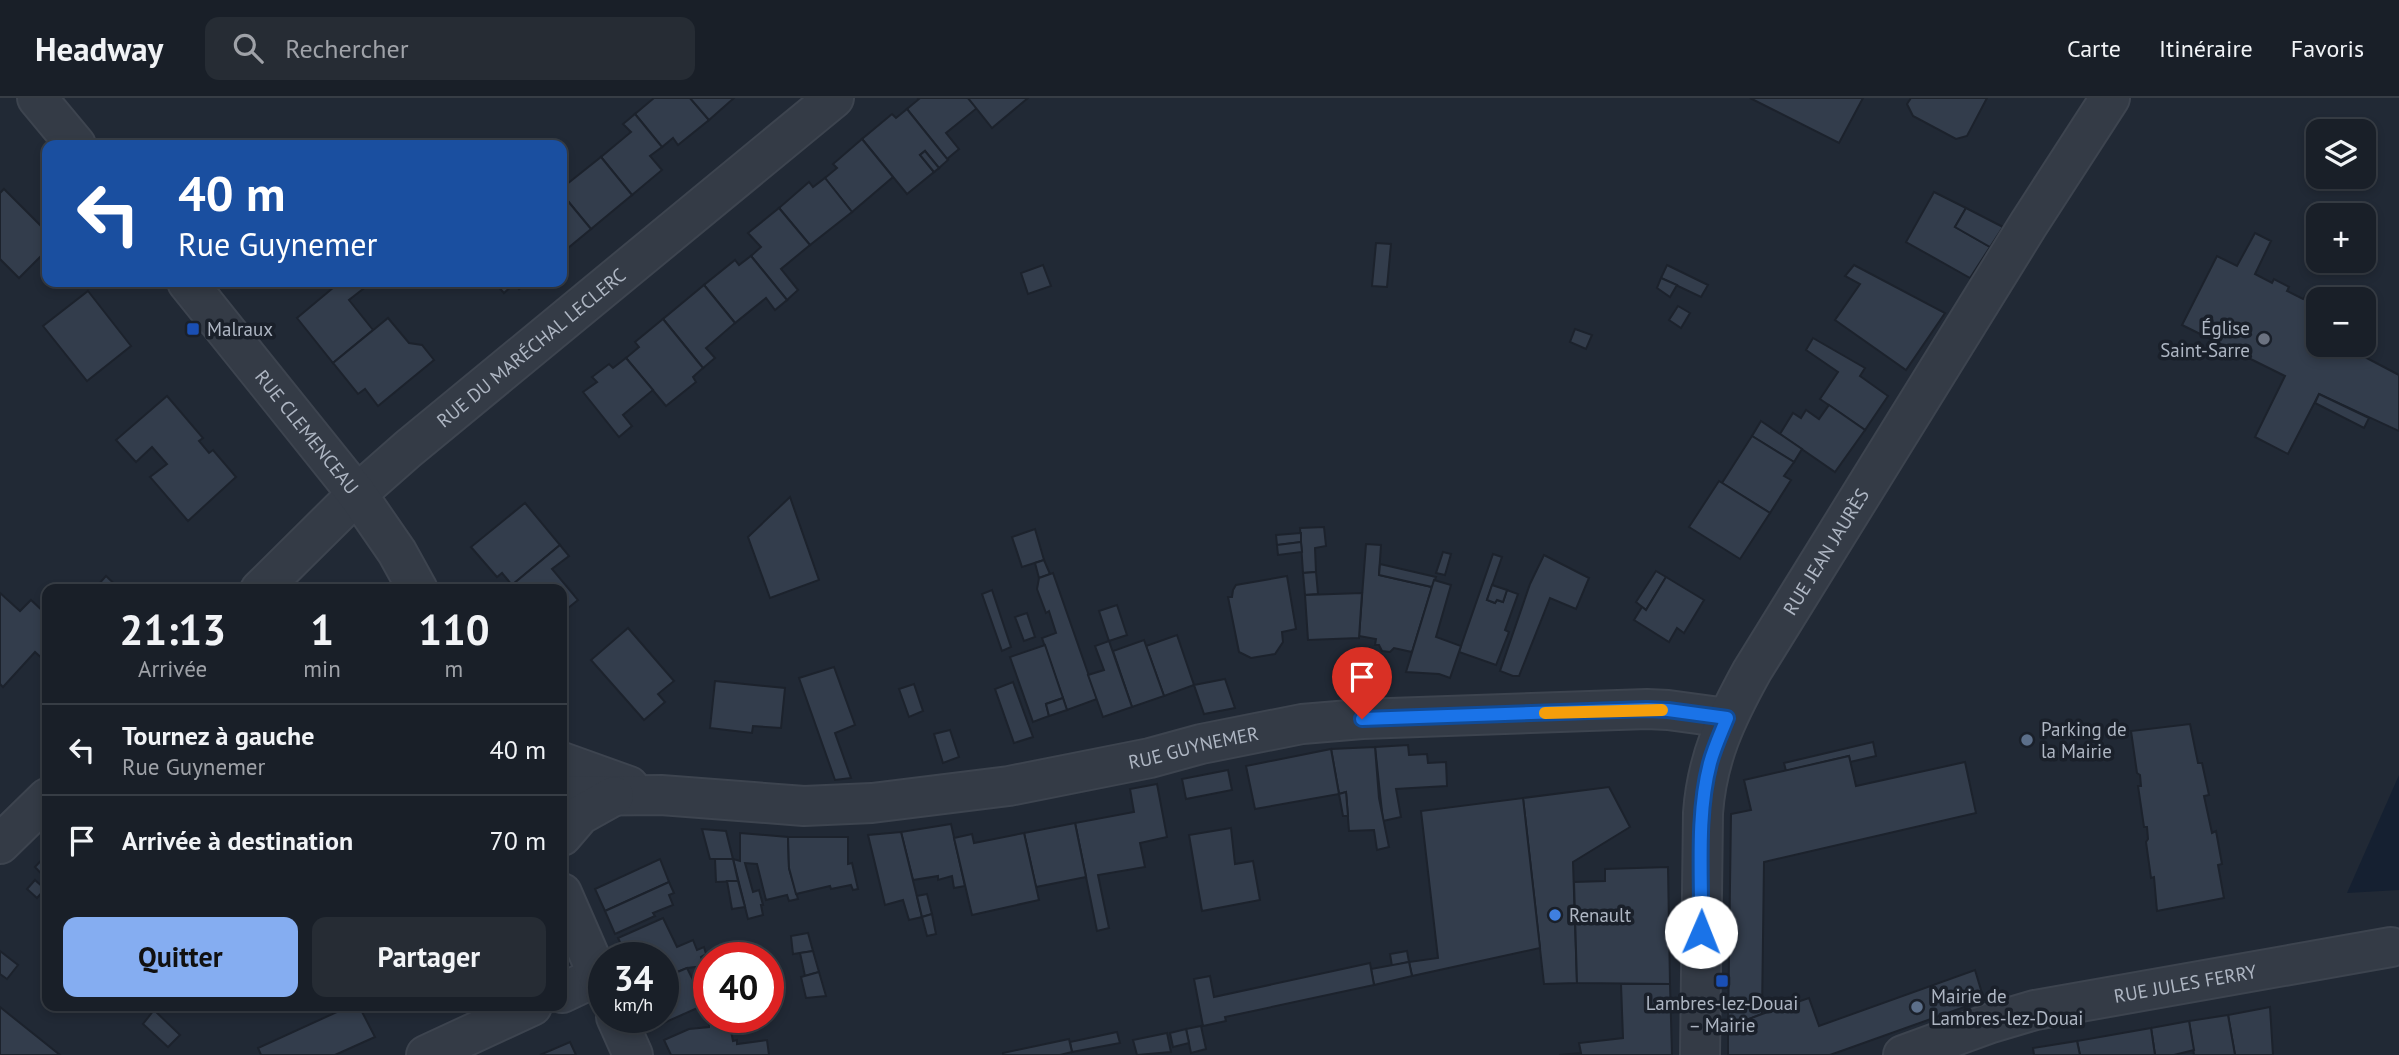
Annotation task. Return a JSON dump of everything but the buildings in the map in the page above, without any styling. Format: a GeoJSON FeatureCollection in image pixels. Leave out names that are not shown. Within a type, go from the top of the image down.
{"type":"FeatureCollection","features":[{"type":"Feature","properties":{"kind":"street"},"geometry":{"type":"LineString","coordinates":[[37,98],[72,140]]}},
{"type":"Feature","properties":{"kind":"street","name":"RUE JEAN JAURÈS"},"geometry":{"type":"LineString","coordinates":[[1700,1055],[1704,802],[1710,763],[1727,718],[1788,612],[2110,98]]}},
{"type":"Feature","properties":{"kind":"street","name":"RUE DU MARÉCHAL LECLERC"},"geometry":{"type":"LineString","coordinates":[[266,584],[357,494],[408,449],[815,104]]}},
{"type":"Feature","properties":{"kind":"street","name":"RUE CLEMENCEAU"},"geometry":{"type":"LineString","coordinates":[[191,287],[357,494],[397,552],[415,584]]}},
{"type":"Feature","properties":{"kind":"street","name":"RUE GUYNEMER"},"geometry":{"type":"LineString","coordinates":[[567,773],[617,794],[804,806],[905,800],[1022,783],[1150,758],[1282,727],[1362,719],[1647,709],[1727,718]]}},
{"type":"Feature","properties":{"kind":"street","name":"RUE GUYNEMER"},"geometry":{"type":"LineString","coordinates":[[567,773],[661,795]]}},
{"type":"Feature","properties":{"kind":"street"},"geometry":{"type":"LineString","coordinates":[[567,830],[580,815],[617,794]]}},
{"type":"Feature","properties":{"kind":"street"},"geometry":{"type":"LineString","coordinates":[[0,844],[42,803]]}},
{"type":"Feature","properties":{"kind":"street"},"geometry":{"type":"LineString","coordinates":[[567,904],[588,952]]}},
{"type":"Feature","properties":{"kind":"street","name":"RUE JULES FERRY"},"geometry":{"type":"LineString","coordinates":[[1903,1055],[2035,1010],[2391,947]]}},
{"type":"Feature","properties":{"kind":"street"},"geometry":{"type":"LineString","coordinates":[[567,992],[588,986]]}},
{"type":"Feature","properties":{"kind":"street"},"geometry":{"type":"LineString","coordinates":[[426,1055],[522,1011]]}},
{"type":"Feature","properties":{"kind":"street"},"geometry":{"type":"LineString","coordinates":[[623,1033],[633,1055]]}},
{"type":"Feature","properties":{"kind":"water"},"geometry":{"type":"Polygon","coordinates":[[[2399,775],[2399,890],[2347,893],[2399,775]]]}},
{"type":"Feature","properties":{"kind":"slow traffic"},"geometry":{"type":"LineString","coordinates":[[1545,713],[1662,710]]}},
{"type":"Feature","properties":{"kind":"place","name":"Malraux"},"geometry":{"type":"Point","coordinates":[193,329]}},
{"type":"Feature","properties":{"kind":"place","name":"Église Saint-Sarre"},"geometry":{"type":"Point","coordinates":[2264,339]}},
{"type":"Feature","properties":{"kind":"place","name":"Parking de la Mairie"},"geometry":{"type":"Point","coordinates":[2027,740]}},
{"type":"Feature","properties":{"kind":"place","name":"Renault"},"geometry":{"type":"Point","coordinates":[1555,915]}},
{"type":"Feature","properties":{"kind":"place","name":"Lambres-lez-Douai – Mairie"},"geometry":{"type":"Point","coordinates":[1722,981]}},
{"type":"Feature","properties":{"kind":"place","name":"Mairie de Lambres-lez-Douai"},"geometry":{"type":"Point","coordinates":[1917,1007]}},
{"type":"Feature","properties":{"kind":"route"},"geometry":{"type":"LineString","coordinates":[[1362,719],[1647,709],[1727,718],[1710,763],[1706,785],[1701,932]]}}]}
